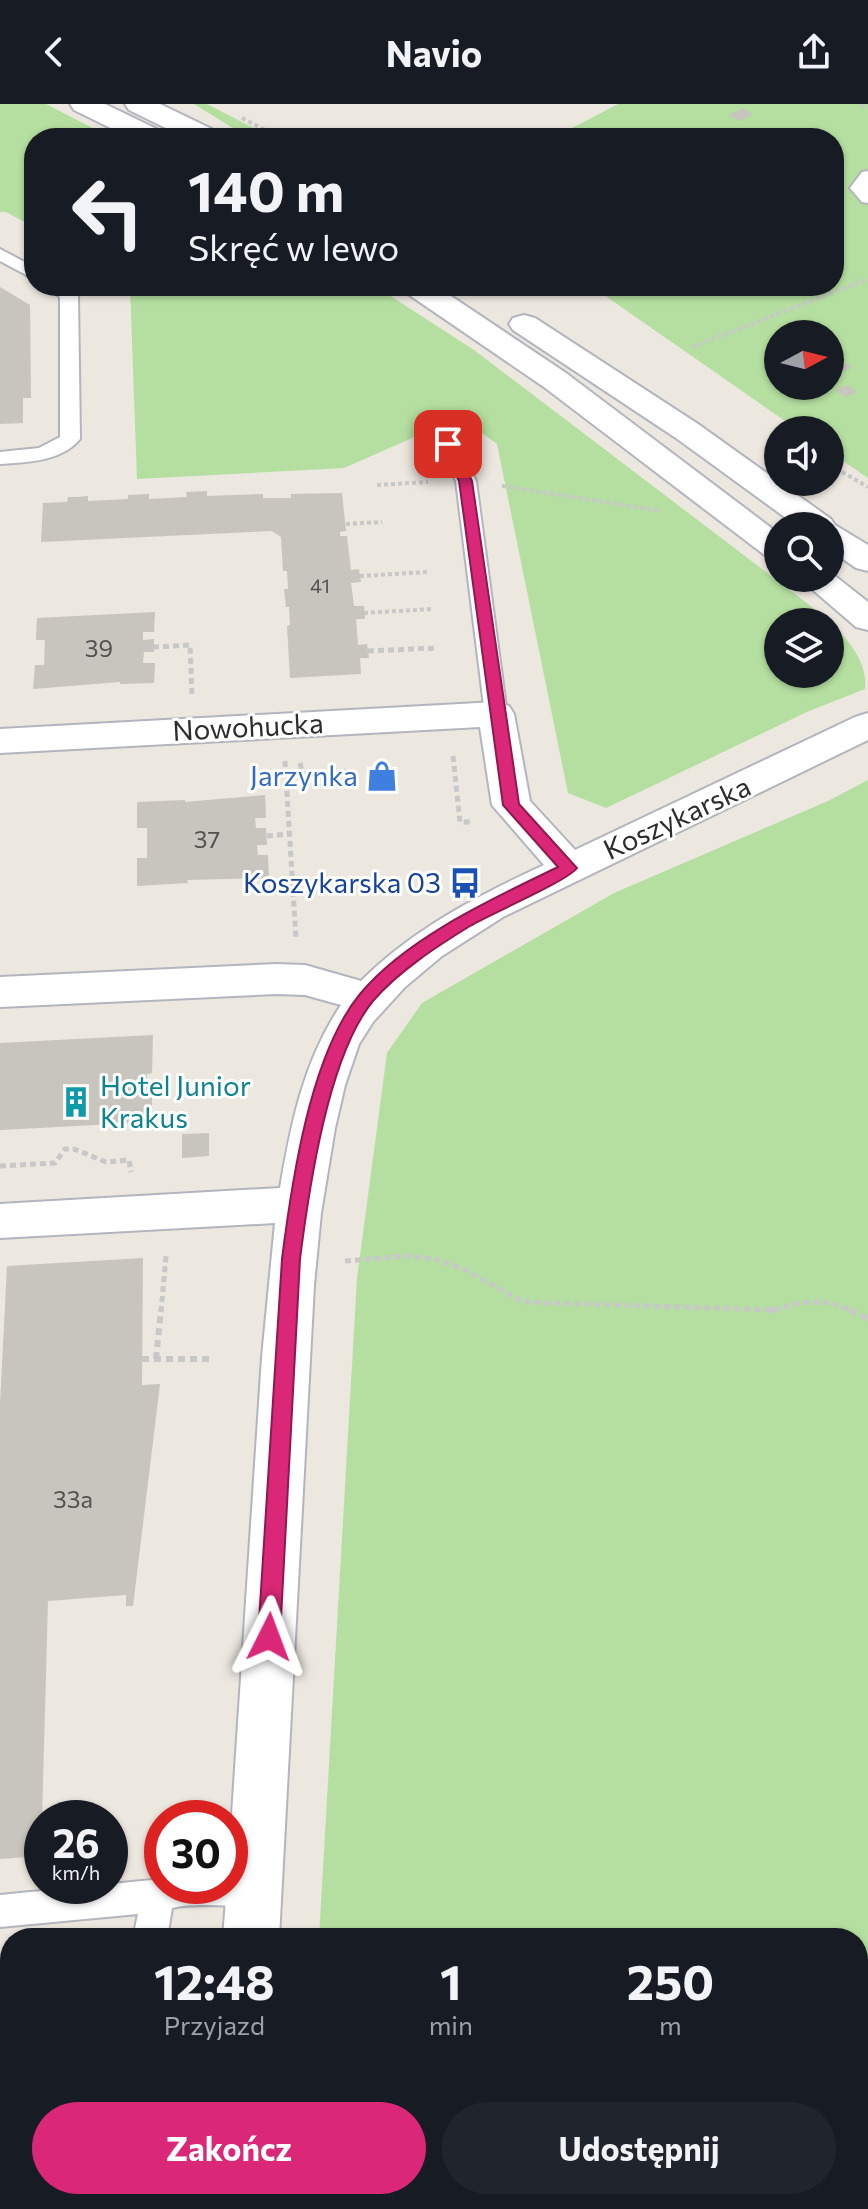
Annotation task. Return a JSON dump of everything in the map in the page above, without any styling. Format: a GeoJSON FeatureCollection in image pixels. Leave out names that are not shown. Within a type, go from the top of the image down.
{"type":"FeatureCollection","features":[{"type":"Feature","properties":{"kind":"street"},"geometry":{"type":"LineString","coordinates":[[84,104],[133,128]]}},
{"type":"Feature","properties":{"kind":"street"},"geometry":{"type":"LineString","coordinates":[[139,104],[188,128]]}},
{"type":"Feature","properties":{"kind":"street"},"geometry":{"type":"LineString","coordinates":[[431,296],[555,380],[764,538]]}},
{"type":"Feature","properties":{"kind":"street"},"geometry":{"type":"LineString","coordinates":[[483,296],[687,431],[800,512]]}},
{"type":"Feature","properties":{"kind":"street"},"geometry":{"type":"LineString","coordinates":[[844,544],[868,561]]}},
{"type":"Feature","properties":{"kind":"street"},"geometry":{"type":"LineString","coordinates":[[834,592],[868,619]]}},
{"type":"Feature","properties":{"kind":"street"},"geometry":{"type":"LineString","coordinates":[[496,714],[511,805],[569,868]]}},
{"type":"Feature","properties":{"kind":"street","name":"Nowohucka"},"geometry":{"type":"LineString","coordinates":[[0,741],[496,714]]}},
{"type":"Feature","properties":{"kind":"street","name":"Koszykarska"},"geometry":{"type":"LineString","coordinates":[[252,1928],[291,1259],[298,1204],[328,1072],[343,1035],[367,998],[392,973],[444,934],[489,907],[868,725]]}},
{"type":"Feature","properties":{"kind":"street"},"geometry":{"type":"LineString","coordinates":[[0,992],[276,979],[305,980],[367,998]]}},
{"type":"Feature","properties":{"kind":"street"},"geometry":{"type":"LineString","coordinates":[[0,1221],[231,1205],[298,1204]]}},
{"type":"Feature","properties":{"kind":"lane"},"geometry":{"type":"LineString","coordinates":[[868,176],[858,188],[868,198]]}},
{"type":"Feature","properties":{"kind":"lane"},"geometry":{"type":"LineString","coordinates":[[0,254],[24,268]]}},
{"type":"Feature","properties":{"kind":"lane"},"geometry":{"type":"LineString","coordinates":[[0,458],[41,455],[60,449],[70,439],[69,296]]}},
{"type":"Feature","properties":{"kind":"lane"},"geometry":{"type":"LineString","coordinates":[[448,444],[466,481],[496,714]]}},
{"type":"Feature","properties":{"kind":"lane"},"geometry":{"type":"LineString","coordinates":[[248,1889],[255,1889]]}},
{"type":"Feature","properties":{"kind":"lane"},"geometry":{"type":"LineString","coordinates":[[0,1911],[144,1897]]}},
{"type":"Feature","properties":{"kind":"lane"},"geometry":{"type":"LineString","coordinates":[[152,1928],[156,1904]]}},
{"type":"Feature","properties":{"kind":"path"},"geometry":{"type":"LineString","coordinates":[[860,104],[868,107]]}},
{"type":"Feature","properties":{"kind":"path"},"geometry":{"type":"LineString","coordinates":[[241,118],[260,128]]}},
{"type":"Feature","properties":{"kind":"path"},"geometry":{"type":"LineString","coordinates":[[844,288],[868,279]]}},
{"type":"Feature","properties":{"kind":"path"},"geometry":{"type":"LineString","coordinates":[[692,347],[824,296]]}},
{"type":"Feature","properties":{"kind":"path"},"geometry":{"type":"LineString","coordinates":[[844,473],[868,487]]}},
{"type":"Feature","properties":{"kind":"path"},"geometry":{"type":"LineString","coordinates":[[377,485],[466,481],[668,512]]}},
{"type":"Feature","properties":{"kind":"path"},"geometry":{"type":"LineString","coordinates":[[346,524],[382,522]]}},
{"type":"Feature","properties":{"kind":"path"},"geometry":{"type":"LineString","coordinates":[[360,576],[427,572]]}},
{"type":"Feature","properties":{"kind":"path"},"geometry":{"type":"LineString","coordinates":[[364,613],[432,609]]}},
{"type":"Feature","properties":{"kind":"path"},"geometry":{"type":"LineString","coordinates":[[153,647],[190,645],[192,702]]}},
{"type":"Feature","properties":{"kind":"path"},"geometry":{"type":"LineString","coordinates":[[368,651],[437,648]]}},
{"type":"Feature","properties":{"kind":"path"},"geometry":{"type":"LineString","coordinates":[[453,755],[460,822],[484,822]]}},
{"type":"Feature","properties":{"kind":"path"},"geometry":{"type":"LineString","coordinates":[[300,762],[303,775],[349,771]]}},
{"type":"Feature","properties":{"kind":"path"},"geometry":{"type":"LineString","coordinates":[[296,940],[285,764],[315,762]]}},
{"type":"Feature","properties":{"kind":"path"},"geometry":{"type":"LineString","coordinates":[[267,836],[289,834]]}},
{"type":"Feature","properties":{"kind":"path"},"geometry":{"type":"LineString","coordinates":[[0,1166],[55,1163],[65,1149],[74,1149],[106,1162],[129,1160],[133,1186]]}},
{"type":"Feature","properties":{"kind":"path"},"geometry":{"type":"LineString","coordinates":[[156,1359],[167,1247]]}},
{"type":"Feature","properties":{"kind":"path"},"geometry":{"type":"LineString","coordinates":[[345,1261],[410,1254],[460,1268],[499,1293],[523,1302],[774,1310],[802,1300],[833,1301],[868,1319]]}},
{"type":"Feature","properties":{"kind":"path"},"geometry":{"type":"LineString","coordinates":[[142,1359],[213,1359]]}},
{"type":"Feature","properties":{"kind":"green space"},"geometry":{"type":"Polygon","coordinates":[[[0,104],[46,104],[93,128],[24,128],[24,222],[0,212],[0,104]]]}},
{"type":"Feature","properties":{"kind":"green space"},"geometry":{"type":"Polygon","coordinates":[[[194,104],[207,104],[254,128],[233,128],[194,104]]]}},
{"type":"Feature","properties":{"kind":"green space"},"geometry":{"type":"Polygon","coordinates":[[[618,104],[868,104],[868,478],[844,462],[844,416],[778,416],[605,296],[844,296],[844,128],[572,128],[618,104]]]}},
{"type":"Feature","properties":{"kind":"green space"},"geometry":{"type":"Polygon","coordinates":[[[130,296],[390,296],[474,350],[764,571],[764,592],[792,592],[813,608],[764,608],[764,688],[844,688],[844,637],[860,660],[865,689],[809,711],[606,808],[568,793],[497,444],[460,417],[344,468],[137,479],[130,296]]]}},
{"type":"Feature","properties":{"kind":"green space"},"geometry":{"type":"Polygon","coordinates":[[[868,780],[868,1928],[320,1928],[357,1278],[387,1053],[422,1003],[614,893],[828,801],[868,780]]]}},
{"type":"Feature","properties":{"kind":"building"},"geometry":{"type":"Polygon","coordinates":[[[743,108],[753,114],[740,121],[728,115],[743,108]]]}},
{"type":"Feature","properties":{"kind":"building"},"geometry":{"type":"Polygon","coordinates":[[[0,287],[30,305],[31,398],[23,398],[23,423],[0,424],[0,287]]]}},
{"type":"Feature","properties":{"kind":"building"},"geometry":{"type":"Polygon","coordinates":[[[847,385],[858,392],[846,397],[844,386],[847,385]]]}},
{"type":"Feature","properties":{"kind":"building"},"geometry":{"type":"Polygon","coordinates":[[[468,426],[482,436],[469,442],[455,432],[468,426]]]}},
{"type":"Feature","properties":{"kind":"building"},"geometry":{"type":"Polygon","coordinates":[[[207,491],[207,496],[263,494],[263,498],[342,493],[346,531],[340,532],[340,536],[347,536],[351,570],[359,569],[361,582],[351,583],[354,606],[364,606],[365,619],[356,619],[358,645],[367,644],[369,658],[360,658],[361,674],[290,678],[289,607],[286,607],[284,589],[288,589],[287,571],[283,571],[281,537],[272,531],[41,542],[43,503],[67,502],[68,497],[88,496],[88,501],[128,499],[128,495],[149,494],[149,499],[187,497],[186,492],[207,491]]]}},
{"type":"Feature","properties":{"kind":"building"},"geometry":{"type":"Polygon","coordinates":[[[155,612],[154,632],[143,632],[143,640],[154,639],[154,652],[144,652],[143,663],[155,663],[154,683],[120,682],[33,689],[35,665],[44,665],[45,640],[36,640],[37,618],[155,612]]]}},
{"type":"Feature","properties":{"kind":"building","name":"Jarzynka"},"geometry":{"type":"Polygon","coordinates":[[[393,769],[394,782],[371,784],[370,770],[393,769]]]}},
{"type":"Feature","properties":{"kind":"building"},"geometry":{"type":"Polygon","coordinates":[[[265,795],[266,818],[255,818],[256,828],[266,828],[267,845],[257,845],[258,855],[268,855],[269,878],[187,880],[188,883],[137,886],[137,858],[147,858],[147,828],[137,828],[137,802],[185,802],[265,795]]]}},
{"type":"Feature","properties":{"kind":"building","name":"Hotel Junior Krakus"},"geometry":{"type":"Polygon","coordinates":[[[153,1035],[152,1073],[147,1074],[147,1082],[152,1082],[152,1122],[0,1130],[0,1043],[153,1035]]]}},
{"type":"Feature","properties":{"kind":"building"},"geometry":{"type":"Polygon","coordinates":[[[209,1133],[209,1156],[182,1158],[182,1134],[209,1133]]]}},
{"type":"Feature","properties":{"kind":"building"},"geometry":{"type":"Polygon","coordinates":[[[143,1258],[142,1385],[160,1384],[133,1606],[126,1606],[126,1595],[48,1601],[43,1800],[24,1800],[24,1857],[0,1859],[0,1404],[7,1266],[143,1258]]]}},
{"type":"Feature","properties":{"kind":"place","name":"Jarzynka"},"geometry":{"type":"Point","coordinates":[382,776]}},
{"type":"Feature","properties":{"kind":"place","name":"Koszykarska 03"},"geometry":{"type":"Point","coordinates":[465,883]}},
{"type":"Feature","properties":{"kind":"place","name":"Hotel Junior Krakus"},"geometry":{"type":"Point","coordinates":[76,1102]}},
{"type":"Feature","properties":{"kind":"route"},"geometry":{"type":"LineString","coordinates":[[269,1637],[291,1259],[298,1204],[328,1072],[343,1035],[367,998],[392,973],[444,934],[489,907],[569,868],[511,805],[466,481],[448,444]]}}]}
